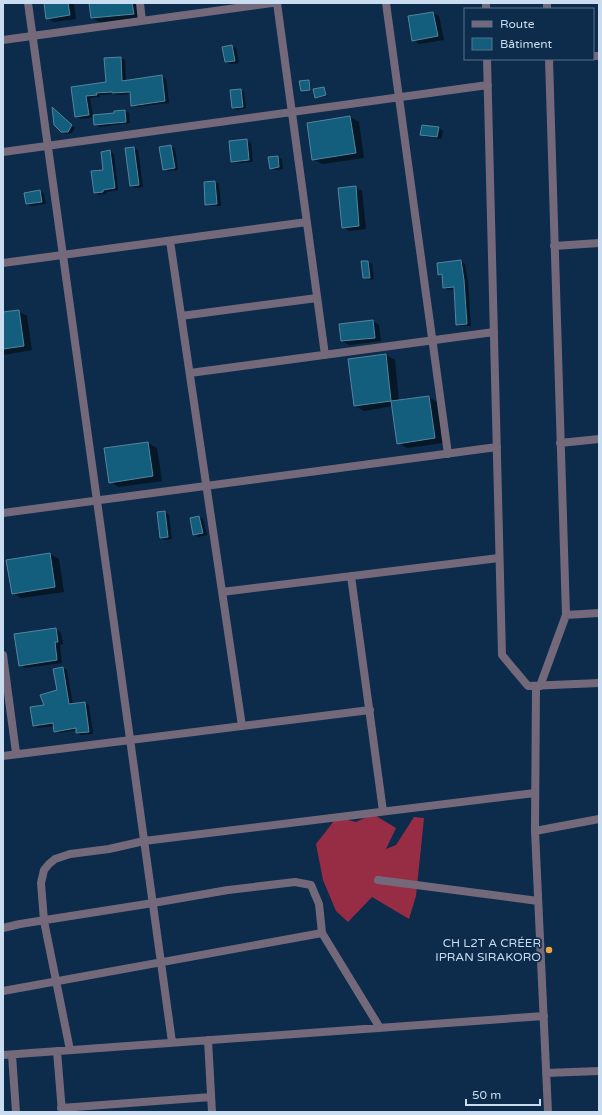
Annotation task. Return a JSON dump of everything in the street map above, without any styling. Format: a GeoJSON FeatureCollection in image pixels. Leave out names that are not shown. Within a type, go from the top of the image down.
{"type":"FeatureCollection","features":[{"type":"Feature","properties":{"kind":"street"},"geometry":{"type":"LineString","coordinates":[[28,3],[172,1042]]}},
{"type":"Feature","properties":{"kind":"street"},"geometry":{"type":"LineString","coordinates":[[140,3],[142,21]]}},
{"type":"Feature","properties":{"kind":"street"},"geometry":{"type":"LineString","coordinates":[[3,40],[272,3]]}},
{"type":"Feature","properties":{"kind":"street"},"geometry":{"type":"LineString","coordinates":[[277,3],[325,355]]}},
{"type":"Feature","properties":{"kind":"street"},"geometry":{"type":"LineString","coordinates":[[386,3],[448,454]]}},
{"type":"Feature","properties":{"kind":"street"},"geometry":{"type":"LineString","coordinates":[[488,60],[502,655],[528,686],[599,683]]}},
{"type":"Feature","properties":{"kind":"street"},"geometry":{"type":"LineString","coordinates":[[548,1112],[535,830],[538,686],[566,615],[549,60]]}},
{"type":"Feature","properties":{"kind":"street"},"geometry":{"type":"LineString","coordinates":[[3,152],[488,85]]}},
{"type":"Feature","properties":{"kind":"street"},"geometry":{"type":"LineString","coordinates":[[3,264],[307,222]]}},
{"type":"Feature","properties":{"kind":"street"},"geometry":{"type":"LineString","coordinates":[[170,241],[242,726]]}},
{"type":"Feature","properties":{"kind":"street"},"geometry":{"type":"LineString","coordinates":[[554,246],[599,243]]}},
{"type":"Feature","properties":{"kind":"street"},"geometry":{"type":"LineString","coordinates":[[181,316],[317,298]]}},
{"type":"Feature","properties":{"kind":"street"},"geometry":{"type":"LineString","coordinates":[[190,374],[494,332]]}},
{"type":"Feature","properties":{"kind":"street"},"geometry":{"type":"LineString","coordinates":[[560,443],[599,439]]}},
{"type":"Feature","properties":{"kind":"street"},"geometry":{"type":"LineString","coordinates":[[3,513],[497,447]]}},
{"type":"Feature","properties":{"kind":"street"},"geometry":{"type":"LineString","coordinates":[[222,592],[499,558]]}},
{"type":"Feature","properties":{"kind":"street"},"geometry":{"type":"LineString","coordinates":[[351,576],[384,812]]}},
{"type":"Feature","properties":{"kind":"street"},"geometry":{"type":"LineString","coordinates":[[566,615],[599,613]]}},
{"type":"Feature","properties":{"kind":"street"},"geometry":{"type":"LineString","coordinates":[[3,655],[7,711],[16,754]]}},
{"type":"Feature","properties":{"kind":"street"},"geometry":{"type":"LineString","coordinates":[[3,756],[370,710]]}},
{"type":"Feature","properties":{"kind":"street"},"geometry":{"type":"LineString","coordinates":[[70,1050],[44,920],[41,883],[44,870],[55,859],[70,854],[144,841],[535,793]]}},
{"type":"Feature","properties":{"kind":"street"},"geometry":{"type":"LineString","coordinates":[[535,830],[599,819]]}},
{"type":"Feature","properties":{"kind":"street"},"geometry":{"type":"LineString","coordinates":[[378,880],[538,901]]}},
{"type":"Feature","properties":{"kind":"street"},"geometry":{"type":"LineString","coordinates":[[3,928],[228,890],[295,882],[311,885],[318,904],[322,933],[380,1028]]}},
{"type":"Feature","properties":{"kind":"street"},"geometry":{"type":"LineString","coordinates":[[3,991],[322,933]]}},
{"type":"Feature","properties":{"kind":"street"},"geometry":{"type":"LineString","coordinates":[[3,1055],[544,1016]]}},
{"type":"Feature","properties":{"kind":"street"},"geometry":{"type":"LineString","coordinates":[[208,1040],[212,1112]]}},
{"type":"Feature","properties":{"kind":"street"},"geometry":{"type":"LineString","coordinates":[[57,1051],[61,1110],[211,1097]]}},
{"type":"Feature","properties":{"kind":"street"},"geometry":{"type":"LineString","coordinates":[[12,1054],[16,1112]]}},
{"type":"Feature","properties":{"kind":"street"},"geometry":{"type":"LineString","coordinates":[[546,1073],[599,1071]]}},
{"type":"Feature","properties":{"kind":"shaded area"},"geometry":{"type":"Polygon","coordinates":[[[373,814],[396,828],[386,849],[396,845],[414,817],[424,818],[416,896],[409,919],[372,897],[348,922],[336,911],[323,880],[316,844],[337,817],[356,822],[373,814]]]}},
{"type":"Feature","properties":{"kind":"building"},"geometry":{"type":"Polygon","coordinates":[[[44,3],[68,3],[70,15],[46,19],[44,3]]]}},
{"type":"Feature","properties":{"kind":"building"},"geometry":{"type":"Polygon","coordinates":[[[89,3],[132,3],[134,14],[91,18],[89,3]]]}},
{"type":"Feature","properties":{"kind":"building"},"geometry":{"type":"Polygon","coordinates":[[[433,12],[438,36],[412,41],[408,16],[433,12]]]}},
{"type":"Feature","properties":{"kind":"building"},"geometry":{"type":"Polygon","coordinates":[[[232,45],[235,61],[225,62],[222,47],[232,45]]]}},
{"type":"Feature","properties":{"kind":"building"},"geometry":{"type":"Polygon","coordinates":[[[121,57],[122,81],[162,75],[165,101],[131,106],[130,92],[96,93],[97,95],[86,96],[89,115],[75,117],[71,87],[106,82],[104,58],[121,57]]]}},
{"type":"Feature","properties":{"kind":"building"},"geometry":{"type":"Polygon","coordinates":[[[309,80],[310,90],[301,91],[299,81],[309,80]]]}},
{"type":"Feature","properties":{"kind":"building"},"geometry":{"type":"Polygon","coordinates":[[[324,87],[326,95],[315,98],[313,89],[324,87]]]}},
{"type":"Feature","properties":{"kind":"building"},"geometry":{"type":"Polygon","coordinates":[[[241,89],[243,107],[232,108],[230,90],[241,89]]]}},
{"type":"Feature","properties":{"kind":"building"},"geometry":{"type":"Polygon","coordinates":[[[52,107],[72,125],[68,132],[61,132],[54,125],[52,107]]]}},
{"type":"Feature","properties":{"kind":"building"},"geometry":{"type":"Polygon","coordinates":[[[125,110],[126,122],[94,125],[93,115],[114,113],[114,111],[125,110]]]}},
{"type":"Feature","properties":{"kind":"building"},"geometry":{"type":"Polygon","coordinates":[[[350,116],[356,153],[312,160],[307,123],[350,116]]]}},
{"type":"Feature","properties":{"kind":"building"},"geometry":{"type":"Polygon","coordinates":[[[422,125],[439,127],[437,137],[420,135],[422,125]]]}},
{"type":"Feature","properties":{"kind":"building"},"geometry":{"type":"Polygon","coordinates":[[[247,139],[249,160],[231,162],[229,141],[247,139]]]}},
{"type":"Feature","properties":{"kind":"building"},"geometry":{"type":"Polygon","coordinates":[[[171,145],[175,168],[163,170],[159,147],[171,145]]]}},
{"type":"Feature","properties":{"kind":"building"},"geometry":{"type":"Polygon","coordinates":[[[134,147],[139,185],[130,186],[125,148],[134,147]]]}},
{"type":"Feature","properties":{"kind":"building"},"geometry":{"type":"Polygon","coordinates":[[[110,150],[115,188],[94,193],[91,171],[103,170],[101,152],[110,150]]]}},
{"type":"Feature","properties":{"kind":"building"},"geometry":{"type":"Polygon","coordinates":[[[278,156],[279,167],[270,169],[268,157],[278,156]]]}},
{"type":"Feature","properties":{"kind":"building"},"geometry":{"type":"Polygon","coordinates":[[[215,181],[217,204],[205,205],[204,182],[215,181]]]}},
{"type":"Feature","properties":{"kind":"building"},"geometry":{"type":"Polygon","coordinates":[[[356,186],[359,226],[342,228],[338,188],[356,186]]]}},
{"type":"Feature","properties":{"kind":"building"},"geometry":{"type":"Polygon","coordinates":[[[40,190],[42,202],[26,204],[24,193],[40,190]]]}},
{"type":"Feature","properties":{"kind":"building"},"geometry":{"type":"Polygon","coordinates":[[[461,260],[467,324],[456,325],[454,287],[443,288],[442,274],[438,275],[437,263],[461,260]]]}},
{"type":"Feature","properties":{"kind":"building"},"geometry":{"type":"Polygon","coordinates":[[[361,261],[368,261],[370,278],[363,278],[361,261]]]}},
{"type":"Feature","properties":{"kind":"building"},"geometry":{"type":"Polygon","coordinates":[[[19,310],[24,346],[3,349],[3,312],[19,310]]]}},
{"type":"Feature","properties":{"kind":"building"},"geometry":{"type":"Polygon","coordinates":[[[373,320],[375,338],[341,341],[339,324],[373,320]]]}},
{"type":"Feature","properties":{"kind":"building"},"geometry":{"type":"Polygon","coordinates":[[[386,354],[391,401],[354,406],[348,359],[386,354]]]}},
{"type":"Feature","properties":{"kind":"building"},"geometry":{"type":"Polygon","coordinates":[[[429,396],[435,438],[397,444],[391,401],[429,396]]]}},
{"type":"Feature","properties":{"kind":"building"},"geometry":{"type":"Polygon","coordinates":[[[148,442],[153,476],[109,483],[104,448],[148,442]]]}},
{"type":"Feature","properties":{"kind":"building"},"geometry":{"type":"Polygon","coordinates":[[[165,511],[168,537],[160,538],[157,512],[165,511]]]}},
{"type":"Feature","properties":{"kind":"building"},"geometry":{"type":"Polygon","coordinates":[[[199,516],[203,533],[193,535],[190,518],[199,516]]]}},
{"type":"Feature","properties":{"kind":"building"},"geometry":{"type":"Polygon","coordinates":[[[50,553],[55,587],[12,594],[6,560],[50,553]]]}},
{"type":"Feature","properties":{"kind":"building"},"geometry":{"type":"Polygon","coordinates":[[[56,628],[58,642],[55,642],[57,660],[19,666],[14,634],[56,628]]]}},
{"type":"Feature","properties":{"kind":"building"},"geometry":{"type":"Polygon","coordinates":[[[63,667],[69,704],[85,702],[89,732],[76,733],[76,728],[54,732],[53,723],[33,726],[30,707],[44,705],[40,695],[57,690],[53,669],[63,667]]]}},
{"type":"Feature","properties":{"kind":"place","name":"CH L2T A CRÉER IPRAN SIRAKORO"},"geometry":{"type":"Point","coordinates":[549,950]}}]}
